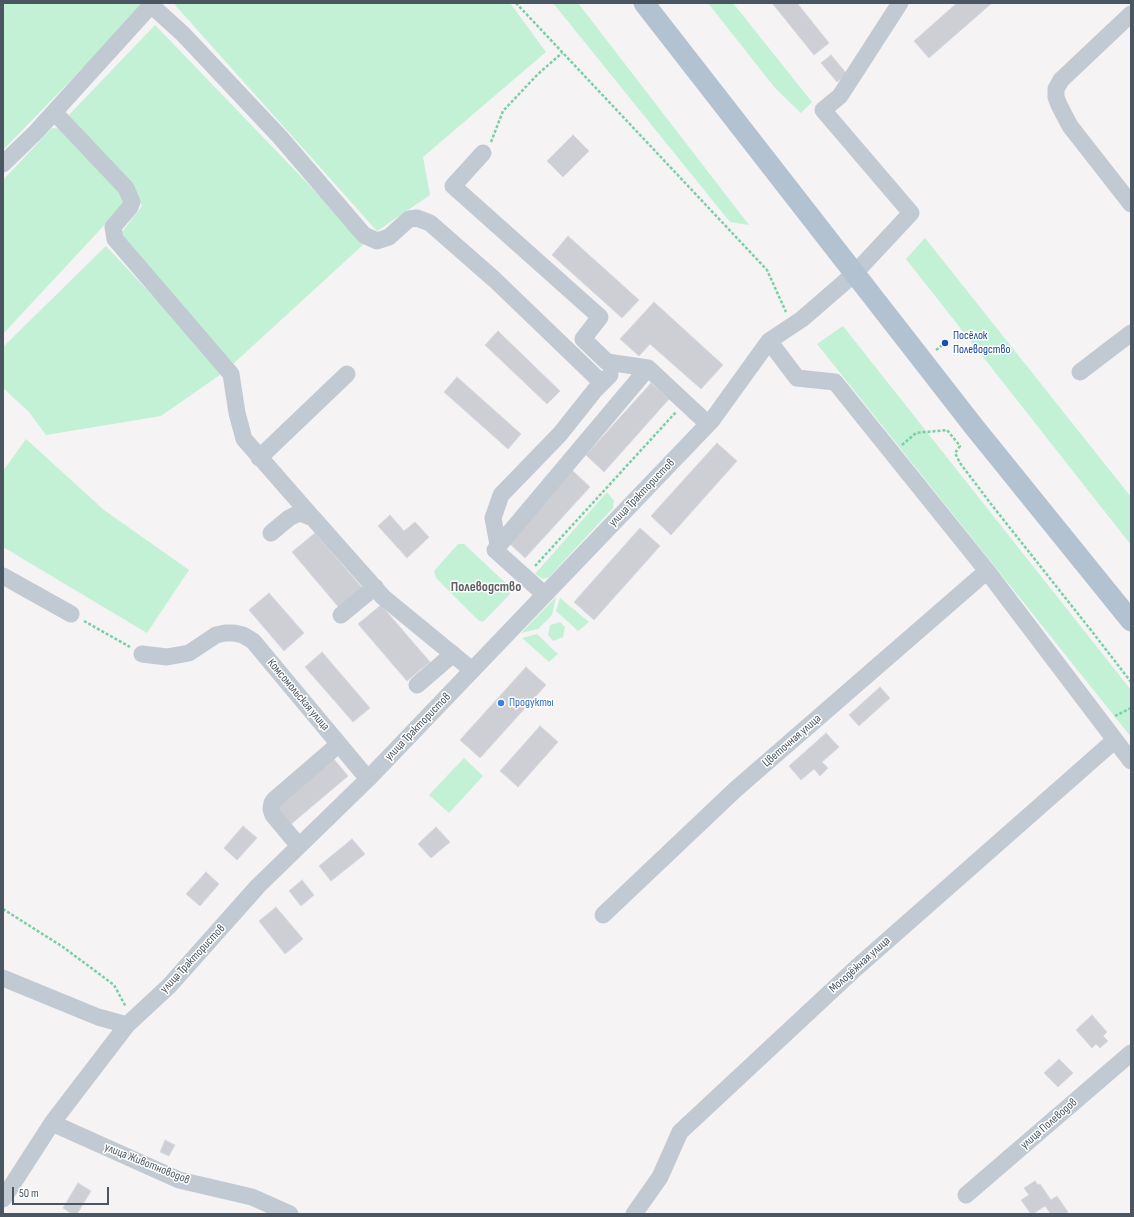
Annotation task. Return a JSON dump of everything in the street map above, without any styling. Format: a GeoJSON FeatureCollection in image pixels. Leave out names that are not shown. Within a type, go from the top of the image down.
{"type":"FeatureCollection","features":[{"type":"Feature","properties":{"kind":"main road"},"geometry":{"type":"LineString","coordinates":[[644,3],[975,428],[1131,621]]}},
{"type":"Feature","properties":{"kind":"street","name":"улица Трактористов"},"geometry":{"type":"LineString","coordinates":[[3,1199],[52,1123],[130,1022],[170,986],[258,886],[368,779],[708,424],[769,341],[802,320],[854,274],[911,213],[823,110],[840,96],[900,3]]}},
{"type":"Feature","properties":{"kind":"street"},"geometry":{"type":"LineString","coordinates":[[3,164],[54,112],[152,4],[183,34],[275,131],[364,235],[377,241],[389,237],[409,219],[417,218],[430,223],[500,286],[602,384]]}},
{"type":"Feature","properties":{"kind":"street"},"geometry":{"type":"LineString","coordinates":[[1131,14],[1061,80],[1056,89],[1056,97],[1070,126],[1131,204]]}},
{"type":"Feature","properties":{"kind":"street"},"geometry":{"type":"LineString","coordinates":[[54,112],[126,188],[132,202],[130,207],[113,227],[115,239],[231,374],[237,413],[244,439],[259,458],[385,599],[472,670]]}},
{"type":"Feature","properties":{"kind":"street"},"geometry":{"type":"LineString","coordinates":[[483,153],[453,186],[600,317],[583,339],[607,362],[648,368],[708,424]]}},
{"type":"Feature","properties":{"kind":"street"},"geometry":{"type":"LineString","coordinates":[[1080,372],[1131,333]]}},
{"type":"Feature","properties":{"kind":"street"},"geometry":{"type":"LineString","coordinates":[[769,341],[797,378],[835,382],[986,571],[1131,761]]}},
{"type":"Feature","properties":{"kind":"street"},"geometry":{"type":"LineString","coordinates":[[498,545],[493,518],[502,495],[560,434],[612,373],[613,363]]}},
{"type":"Feature","properties":{"kind":"street"},"geometry":{"type":"LineString","coordinates":[[544,594],[495,550],[648,368]]}},
{"type":"Feature","properties":{"kind":"street"},"geometry":{"type":"LineString","coordinates":[[259,458],[347,374]]}},
{"type":"Feature","properties":{"kind":"street"},"geometry":{"type":"LineString","coordinates":[[271,533],[289,518],[297,514],[303,514],[313,518]]}},
{"type":"Feature","properties":{"kind":"street","name":"Цветочная улица"},"geometry":{"type":"LineString","coordinates":[[603,915],[736,790],[986,571]]}},
{"type":"Feature","properties":{"kind":"street"},"geometry":{"type":"LineString","coordinates":[[3,576],[71,614]]}},
{"type":"Feature","properties":{"kind":"street"},"geometry":{"type":"LineString","coordinates":[[341,615],[375,587]]}},
{"type":"Feature","properties":{"kind":"street","name":"Комсомольская улица"},"geometry":{"type":"LineString","coordinates":[[142,654],[167,657],[188,653],[216,634],[234,633],[243,635],[253,641],[368,779]]}},
{"type":"Feature","properties":{"kind":"street"},"geometry":{"type":"LineString","coordinates":[[417,685],[453,654]]}},
{"type":"Feature","properties":{"kind":"street","name":"Молодёжная улица"},"geometry":{"type":"LineString","coordinates":[[634,1214],[660,1177],[680,1132],[855,969],[1115,740]]}},
{"type":"Feature","properties":{"kind":"street"},"geometry":{"type":"LineString","coordinates":[[299,846],[273,815],[271,810],[272,803],[339,744]]}},
{"type":"Feature","properties":{"kind":"street"},"geometry":{"type":"LineString","coordinates":[[3,978],[98,1017],[130,1022]]}},
{"type":"Feature","properties":{"kind":"street","name":"улица Полеводов"},"geometry":{"type":"LineString","coordinates":[[966,1195],[1131,1053]]}},
{"type":"Feature","properties":{"kind":"street","name":"улица Животноводов"},"geometry":{"type":"LineString","coordinates":[[52,1123],[179,1180],[252,1197],[290,1214]]}},
{"type":"Feature","properties":{"kind":"path"},"geometry":{"type":"LineString","coordinates":[[516,3],[766,270],[787,315],[802,320]]}},
{"type":"Feature","properties":{"kind":"path"},"geometry":{"type":"LineString","coordinates":[[483,153],[493,139],[503,111],[538,74],[562,53]]}},
{"type":"Feature","properties":{"kind":"path"},"geometry":{"type":"LineString","coordinates":[[525,577],[685,402]]}},
{"type":"Feature","properties":{"kind":"path"},"geometry":{"type":"LineString","coordinates":[[892,454],[916,433],[947,430],[960,446],[955,453],[960,463],[1131,682]]}},
{"type":"Feature","properties":{"kind":"path"},"geometry":{"type":"LineString","coordinates":[[71,614],[142,654]]}},
{"type":"Feature","properties":{"kind":"path"},"geometry":{"type":"LineString","coordinates":[[3,908],[63,947],[114,985],[130,1022]]}},
{"type":"Feature","properties":{"kind":"green space"},"geometry":{"type":"Polygon","coordinates":[[[3,3],[146,3],[3,150],[3,3]]]}},
{"type":"Feature","properties":{"kind":"green space"},"geometry":{"type":"Polygon","coordinates":[[[176,3],[510,3],[546,52],[423,157],[430,195],[377,231],[175,5],[176,3]]]}},
{"type":"Feature","properties":{"kind":"green space"},"geometry":{"type":"Polygon","coordinates":[[[553,3],[578,3],[749,225],[730,222],[553,3]]]}},
{"type":"Feature","properties":{"kind":"green space"},"geometry":{"type":"Polygon","coordinates":[[[708,3],[733,3],[812,102],[801,113],[775,88],[708,3]]]}},
{"type":"Feature","properties":{"kind":"green space"},"geometry":{"type":"Polygon","coordinates":[[[155,25],[365,243],[233,364],[119,236],[142,206],[130,181],[68,116],[155,25]]]}},
{"type":"Feature","properties":{"kind":"green space"},"geometry":{"type":"Polygon","coordinates":[[[52,128],[62,129],[122,192],[123,205],[3,334],[3,180],[52,128]]]}},
{"type":"Feature","properties":{"kind":"green space"},"geometry":{"type":"Polygon","coordinates":[[[925,238],[1131,497],[1131,545],[906,259],[925,238]]]}},
{"type":"Feature","properties":{"kind":"green space"},"geometry":{"type":"Polygon","coordinates":[[[106,246],[224,372],[161,416],[46,435],[29,412],[3,388],[3,347],[106,246]]]}},
{"type":"Feature","properties":{"kind":"green space"},"geometry":{"type":"Polygon","coordinates":[[[843,326],[1131,690],[1131,737],[817,344],[843,326]]]}},
{"type":"Feature","properties":{"kind":"green space"},"geometry":{"type":"Polygon","coordinates":[[[26,439],[104,510],[189,570],[147,633],[3,547],[3,471],[26,439]]]}},
{"type":"Feature","properties":{"kind":"green space"},"geometry":{"type":"Polygon","coordinates":[[[607,492],[614,501],[613,508],[549,577],[543,579],[535,574],[607,492]]]}},
{"type":"Feature","properties":{"kind":"green space"},"geometry":{"type":"Polygon","coordinates":[[[458,544],[464,544],[510,587],[510,594],[483,622],[478,620],[436,578],[434,571],[458,544]]]}},
{"type":"Feature","properties":{"kind":"green space"},"geometry":{"type":"Polygon","coordinates":[[[556,597],[552,615],[538,629],[521,633],[556,597]]]}},
{"type":"Feature","properties":{"kind":"green space"},"geometry":{"type":"Polygon","coordinates":[[[560,598],[589,622],[578,631],[556,611],[560,598]]]}},
{"type":"Feature","properties":{"kind":"green space"},"geometry":{"type":"Polygon","coordinates":[[[560,622],[565,627],[563,637],[553,641],[548,635],[550,625],[560,622]]]}},
{"type":"Feature","properties":{"kind":"green space"},"geometry":{"type":"Polygon","coordinates":[[[537,634],[558,654],[549,662],[522,638],[537,634]]]}},
{"type":"Feature","properties":{"kind":"green space"},"geometry":{"type":"Polygon","coordinates":[[[464,758],[483,776],[449,813],[429,795],[464,758]]]}},
{"type":"Feature","properties":{"kind":"building"},"geometry":{"type":"Polygon","coordinates":[[[772,3],[797,3],[829,43],[814,55],[772,3]]]}},
{"type":"Feature","properties":{"kind":"building"},"geometry":{"type":"Polygon","coordinates":[[[957,3],[992,3],[929,58],[914,41],[957,3]]]}},
{"type":"Feature","properties":{"kind":"building"},"geometry":{"type":"Polygon","coordinates":[[[831,55],[847,74],[837,82],[821,63],[831,55]]]}},
{"type":"Feature","properties":{"kind":"building"},"geometry":{"type":"Polygon","coordinates":[[[573,135],[589,151],[563,177],[547,161],[573,135]]]}},
{"type":"Feature","properties":{"kind":"building"},"geometry":{"type":"Polygon","coordinates":[[[568,236],[639,300],[622,318],[552,255],[568,236]]]}},
{"type":"Feature","properties":{"kind":"building"},"geometry":{"type":"Polygon","coordinates":[[[654,302],[723,365],[701,389],[650,344],[639,356],[620,339],[654,302]]]}},
{"type":"Feature","properties":{"kind":"building"},"geometry":{"type":"Polygon","coordinates":[[[498,331],[560,391],[547,404],[485,345],[498,331]]]}},
{"type":"Feature","properties":{"kind":"building"},"geometry":{"type":"Polygon","coordinates":[[[457,377],[521,434],[508,449],[444,392],[457,377]]]}},
{"type":"Feature","properties":{"kind":"building"},"geometry":{"type":"Polygon","coordinates":[[[651,383],[669,399],[604,472],[586,455],[651,383]]]}},
{"type":"Feature","properties":{"kind":"building"},"geometry":{"type":"Polygon","coordinates":[[[717,443],[737,461],[671,535],[651,516],[717,443]]]}},
{"type":"Feature","properties":{"kind":"building"},"geometry":{"type":"Polygon","coordinates":[[[572,470],[590,487],[525,558],[507,541],[572,470]]]}},
{"type":"Feature","properties":{"kind":"building"},"geometry":{"type":"Polygon","coordinates":[[[390,515],[404,531],[415,522],[429,537],[407,558],[378,526],[390,515]]]}},
{"type":"Feature","properties":{"kind":"building"},"geometry":{"type":"Polygon","coordinates":[[[640,528],[660,546],[594,620],[574,602],[640,528]]]}},
{"type":"Feature","properties":{"kind":"building"},"geometry":{"type":"Polygon","coordinates":[[[315,533],[364,590],[341,610],[292,552],[315,533]]]}},
{"type":"Feature","properties":{"kind":"building"},"geometry":{"type":"Polygon","coordinates":[[[269,593],[304,633],[284,651],[249,610],[269,593]]]}},
{"type":"Feature","properties":{"kind":"building"},"geometry":{"type":"Polygon","coordinates":[[[381,605],[430,662],[407,681],[358,624],[381,605]]]}},
{"type":"Feature","properties":{"kind":"building"},"geometry":{"type":"Polygon","coordinates":[[[322,652],[370,708],[353,722],[305,667],[322,652]]]}},
{"type":"Feature","properties":{"kind":"building"},"geometry":{"type":"Polygon","coordinates":[[[526,667],[546,685],[480,758],[460,740],[526,667]]]}},
{"type":"Feature","properties":{"kind":"building"},"geometry":{"type":"Polygon","coordinates":[[[880,687],[890,698],[859,726],[849,715],[880,687]]]}},
{"type":"Feature","properties":{"kind":"building"},"geometry":{"type":"Polygon","coordinates":[[[540,726],[558,742],[518,787],[500,771],[540,726]]]}},
{"type":"Feature","properties":{"kind":"building"},"geometry":{"type":"Polygon","coordinates":[[[826,733],[839,747],[822,762],[828,768],[820,776],[814,769],[801,780],[789,766],[826,733]]]}},
{"type":"Feature","properties":{"kind":"building"},"geometry":{"type":"Polygon","coordinates":[[[333,758],[348,776],[290,825],[275,807],[333,758]]]}},
{"type":"Feature","properties":{"kind":"building"},"geometry":{"type":"Polygon","coordinates":[[[243,826],[257,838],[237,860],[224,848],[243,826]]]}},
{"type":"Feature","properties":{"kind":"building"},"geometry":{"type":"Polygon","coordinates":[[[436,827],[450,842],[431,858],[418,844],[436,827]]]}},
{"type":"Feature","properties":{"kind":"building"},"geometry":{"type":"Polygon","coordinates":[[[352,839],[365,854],[331,881],[319,866],[352,839]]]}},
{"type":"Feature","properties":{"kind":"building"},"geometry":{"type":"Polygon","coordinates":[[[206,872],[219,884],[200,906],[186,894],[206,872]]]}},
{"type":"Feature","properties":{"kind":"building"},"geometry":{"type":"Polygon","coordinates":[[[302,880],[314,895],[301,906],[289,891],[302,880]]]}},
{"type":"Feature","properties":{"kind":"building"},"geometry":{"type":"Polygon","coordinates":[[[276,907],[303,939],[285,954],[259,921],[276,907]]]}},
{"type":"Feature","properties":{"kind":"building"},"geometry":{"type":"Polygon","coordinates":[[[1092,1015],[1107,1032],[1103,1036],[1108,1041],[1100,1048],[1096,1044],[1092,1048],[1076,1030],[1092,1015]]]}},
{"type":"Feature","properties":{"kind":"building"},"geometry":{"type":"Polygon","coordinates":[[[1059,1059],[1073,1073],[1058,1087],[1044,1073],[1059,1059]]]}},
{"type":"Feature","properties":{"kind":"building"},"geometry":{"type":"Polygon","coordinates":[[[165,1140],[175,1145],[169,1156],[160,1152],[165,1140]]]}},
{"type":"Feature","properties":{"kind":"building"},"geometry":{"type":"Polygon","coordinates":[[[1035,1181],[1038,1185],[1040,1184],[1051,1200],[1057,1196],[1068,1212],[1064,1214],[1051,1214],[1045,1206],[1031,1214],[1021,1200],[1029,1195],[1024,1188],[1035,1181]]]}},
{"type":"Feature","properties":{"kind":"building"},"geometry":{"type":"Polygon","coordinates":[[[78,1183],[91,1191],[77,1214],[72,1214],[63,1208],[78,1183]]]}},
{"type":"Feature","properties":{"kind":"place","name":"Посёлок Полеводство"},"geometry":{"type":"Point","coordinates":[945,343]}},
{"type":"Feature","properties":{"kind":"place","name":"Продукты"},"geometry":{"type":"Point","coordinates":[501,703]}},
{"type":"Feature","properties":{"kind":"district","name":"Полеводство"},"geometry":{"type":"Point","coordinates":[486,587]}}]}
